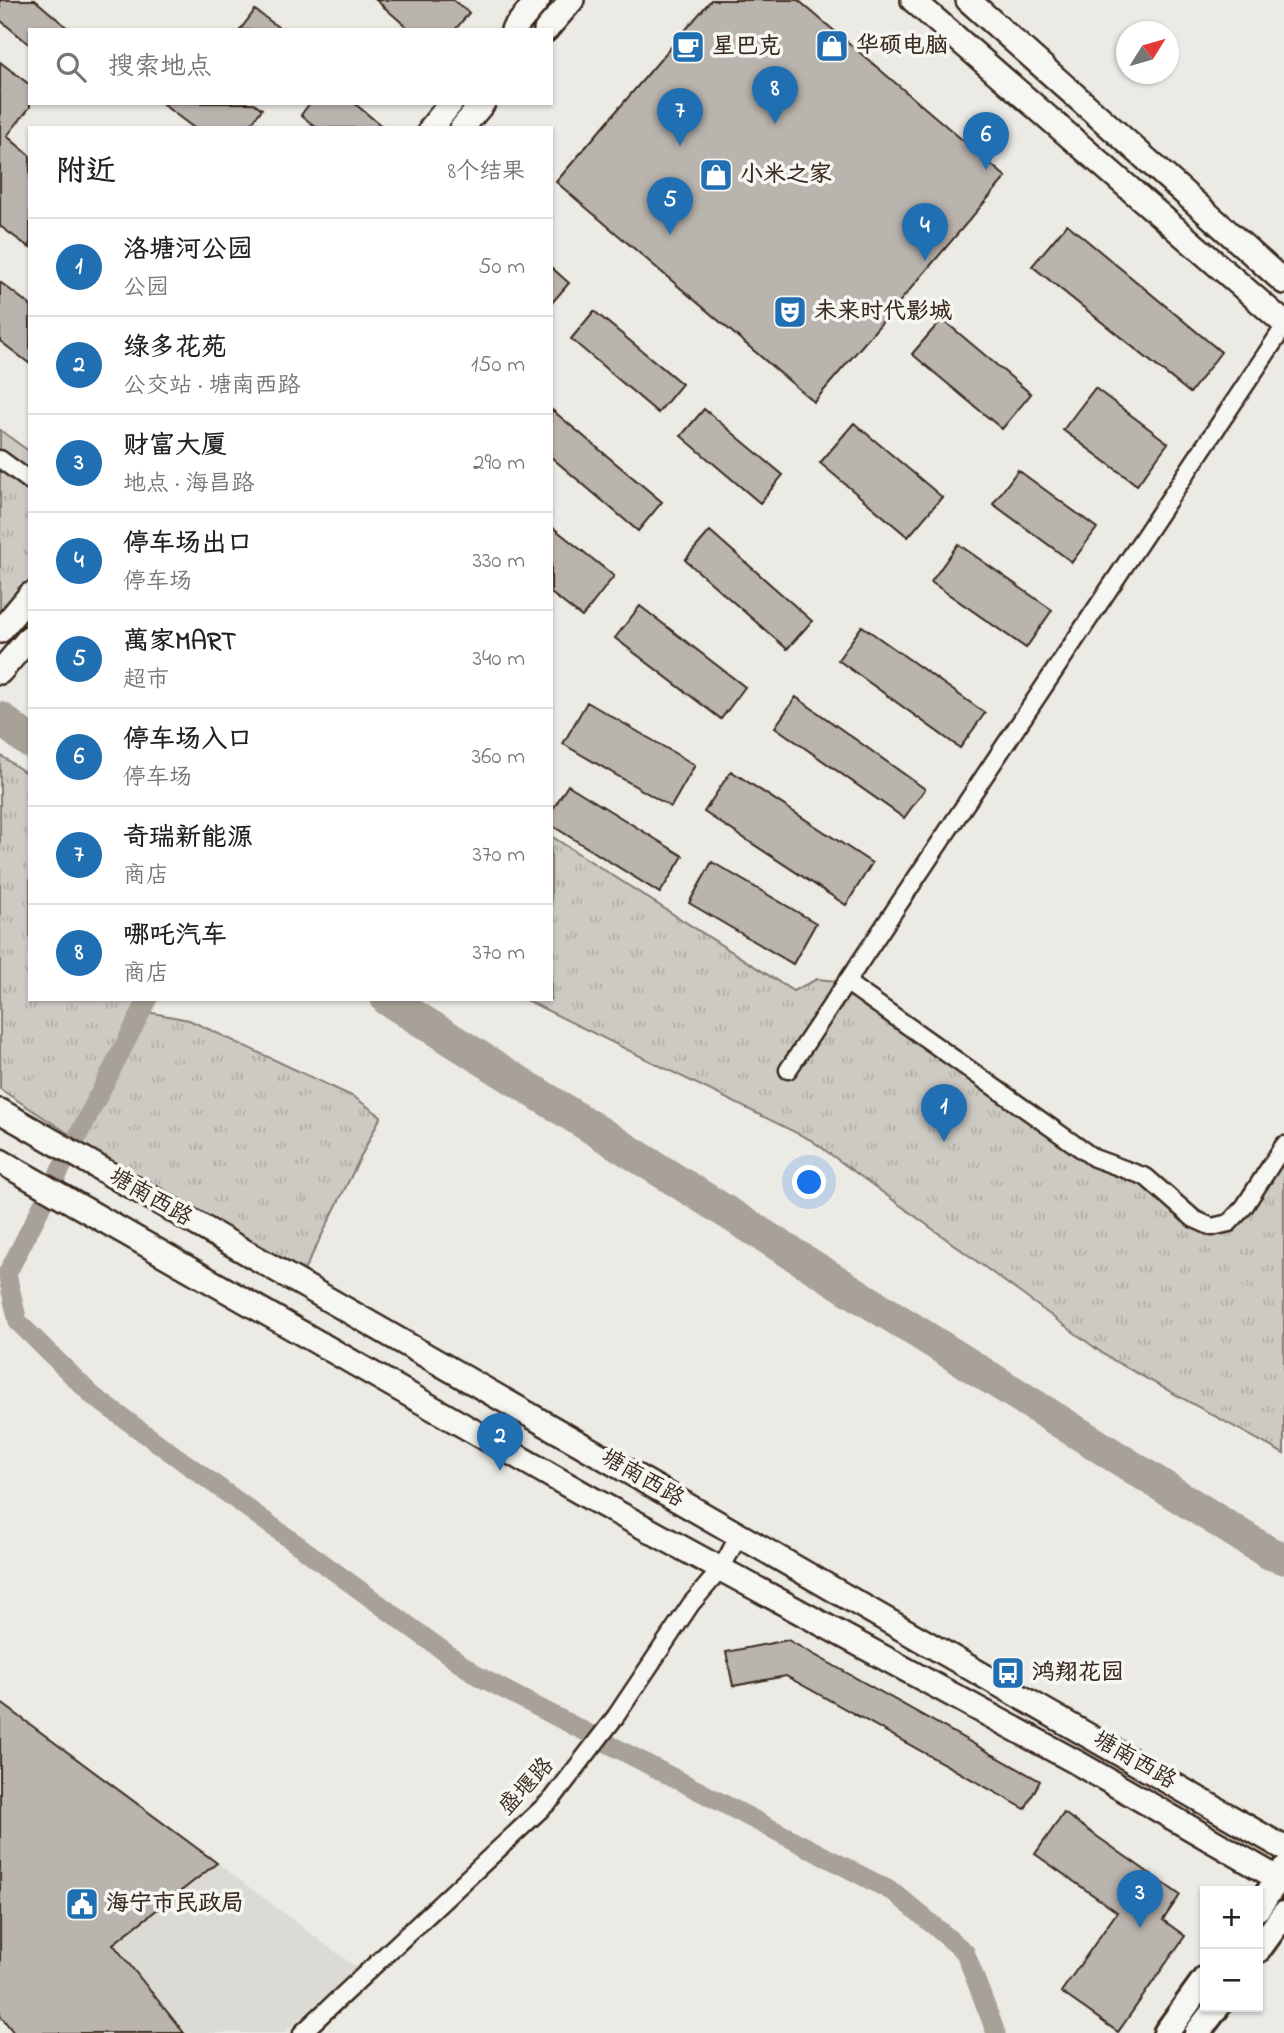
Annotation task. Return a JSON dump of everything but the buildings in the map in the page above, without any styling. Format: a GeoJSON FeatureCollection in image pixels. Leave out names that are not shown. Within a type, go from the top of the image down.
{"type":"FeatureCollection","features":[{"type":"Feature","properties":{"kind":"main road"},"geometry":{"type":"LineString","coordinates":[[515,28],[538,0]]}},
{"type":"Feature","properties":{"kind":"main road"},"geometry":{"type":"LineString","coordinates":[[548,28],[572,0]]}},
{"type":"Feature","properties":{"kind":"main road"},"geometry":{"type":"LineString","coordinates":[[913,0],[1284,325]]}},
{"type":"Feature","properties":{"kind":"main road"},"geometry":{"type":"LineString","coordinates":[[968,0],[1284,282]]}},
{"type":"Feature","properties":{"kind":"main road"},"geometry":{"type":"LineString","coordinates":[[432,126],[449,105]]}},
{"type":"Feature","properties":{"kind":"main road"},"geometry":{"type":"LineString","coordinates":[[464,126],[481,105]]}},
{"type":"Feature","properties":{"kind":"main road"},"geometry":{"type":"LineString","coordinates":[[0,631],[28,597]]}},
{"type":"Feature","properties":{"kind":"main road"},"geometry":{"type":"LineString","coordinates":[[0,672],[28,639]]}},
{"type":"Feature","properties":{"kind":"main road","name":"塘南西路"},"geometry":{"type":"LineString","coordinates":[[0,1111],[1284,1848]]}},
{"type":"Feature","properties":{"kind":"main road","name":"塘南西路"},"geometry":{"type":"LineString","coordinates":[[7,1165],[721,1569],[1282,1877]]}},
{"type":"Feature","properties":{"kind":"main road"},"geometry":{"type":"LineString","coordinates":[[1263,1902],[1282,1877]]}},
{"type":"Feature","properties":{"kind":"main road"},"geometry":{"type":"LineString","coordinates":[[1259,1949],[1284,1914]]}},
{"type":"Feature","properties":{"kind":"main road"},"geometry":{"type":"LineString","coordinates":[[1166,2033],[1200,1986]]}},
{"type":"Feature","properties":{"kind":"main road"},"geometry":{"type":"LineString","coordinates":[[1197,2033],[1213,2012]]}},
{"type":"Feature","properties":{"kind":"street"},"geometry":{"type":"LineString","coordinates":[[789,1070],[1284,325]]}},
{"type":"Feature","properties":{"kind":"street"},"geometry":{"type":"LineString","coordinates":[[0,459],[28,480]]}},
{"type":"Feature","properties":{"kind":"street"},"geometry":{"type":"LineString","coordinates":[[846,982],[1094,1158],[1146,1177],[1194,1219],[1212,1227],[1229,1223],[1244,1207],[1284,1145]]}},
{"type":"Feature","properties":{"kind":"street","name":"盛堰路"},"geometry":{"type":"LineString","coordinates":[[302,2033],[553,1798],[616,1716],[691,1604],[721,1569],[739,1535]]}},
{"type":"Feature","properties":{"kind":"shaded area"},"geometry":{"type":"Polygon","coordinates":[[[217,1863],[357,1968],[284,2033],[184,2033],[113,1944],[217,1863]]]}},
{"type":"Feature","properties":{"kind":"green space"},"geometry":{"type":"Polygon","coordinates":[[[0,430],[28,451],[28,646],[0,624],[0,430]]]}},
{"type":"Feature","properties":{"kind":"green space"},"geometry":{"type":"Polygon","coordinates":[[[0,755],[28,775],[28,1001],[143,1001],[142,1011],[189,1020],[354,1097],[381,1116],[298,1283],[0,1089],[0,755]]]}},
{"type":"Feature","properties":{"kind":"green space"},"geometry":{"type":"Polygon","coordinates":[[[553,837],[793,991],[817,979],[846,982],[1094,1158],[1146,1177],[1194,1219],[1229,1223],[1284,1145],[1284,1454],[1109,1358],[811,1140],[528,1001],[553,1001],[553,837]]]}},
{"type":"Feature","properties":{"kind":"waterway"},"geometry":{"type":"LineString","coordinates":[[0,718],[28,740]]}},
{"type":"Feature","properties":{"kind":"waterway"},"geometry":{"type":"LineString","coordinates":[[147,1001],[7,1274],[18,1322],[93,1396],[478,1676],[895,1893],[965,1952],[996,2033]]}},
{"type":"Feature","properties":{"kind":"waterway"},"geometry":{"type":"LineString","coordinates":[[390,1001],[1269,1553],[1284,1558]]}},
{"type":"Feature","properties":{"kind":"place","name":"华硕电脑"},"geometry":{"type":"Point","coordinates":[832,46]}},
{"type":"Feature","properties":{"kind":"place","name":"星巴克"},"geometry":{"type":"Point","coordinates":[688,47]}},
{"type":"Feature","properties":{"kind":"place","name":"哪吒汽车"},"geometry":{"type":"Point","coordinates":[775,124]}},
{"type":"Feature","properties":{"kind":"place","name":"奇瑞新能源"},"geometry":{"type":"Point","coordinates":[680,146]}},
{"type":"Feature","properties":{"kind":"place","name":"停车场入口"},"geometry":{"type":"Point","coordinates":[986,170]}},
{"type":"Feature","properties":{"kind":"place","name":"小米之家"},"geometry":{"type":"Point","coordinates":[716,175]}},
{"type":"Feature","properties":{"kind":"place","name":"萬家MART"},"geometry":{"type":"Point","coordinates":[670,235]}},
{"type":"Feature","properties":{"kind":"place","name":"停车场出口"},"geometry":{"type":"Point","coordinates":[925,261]}},
{"type":"Feature","properties":{"kind":"place","name":"未来时代影城"},"geometry":{"type":"Point","coordinates":[790,312]}},
{"type":"Feature","properties":{"kind":"place","name":"洛塘河公园"},"geometry":{"type":"Point","coordinates":[944,1142]}},
{"type":"Feature","properties":{"kind":"place","name":"绿多花苑"},"geometry":{"type":"Point","coordinates":[500,1471]}},
{"type":"Feature","properties":{"kind":"place","name":"鸿翔花园"},"geometry":{"type":"Point","coordinates":[1008,1673]}},
{"type":"Feature","properties":{"kind":"place","name":"海宁市民政局"},"geometry":{"type":"Point","coordinates":[82,1904]}},
{"type":"Feature","properties":{"kind":"place","name":"财富大厦"},"geometry":{"type":"Point","coordinates":[1140,1928]}}]}
